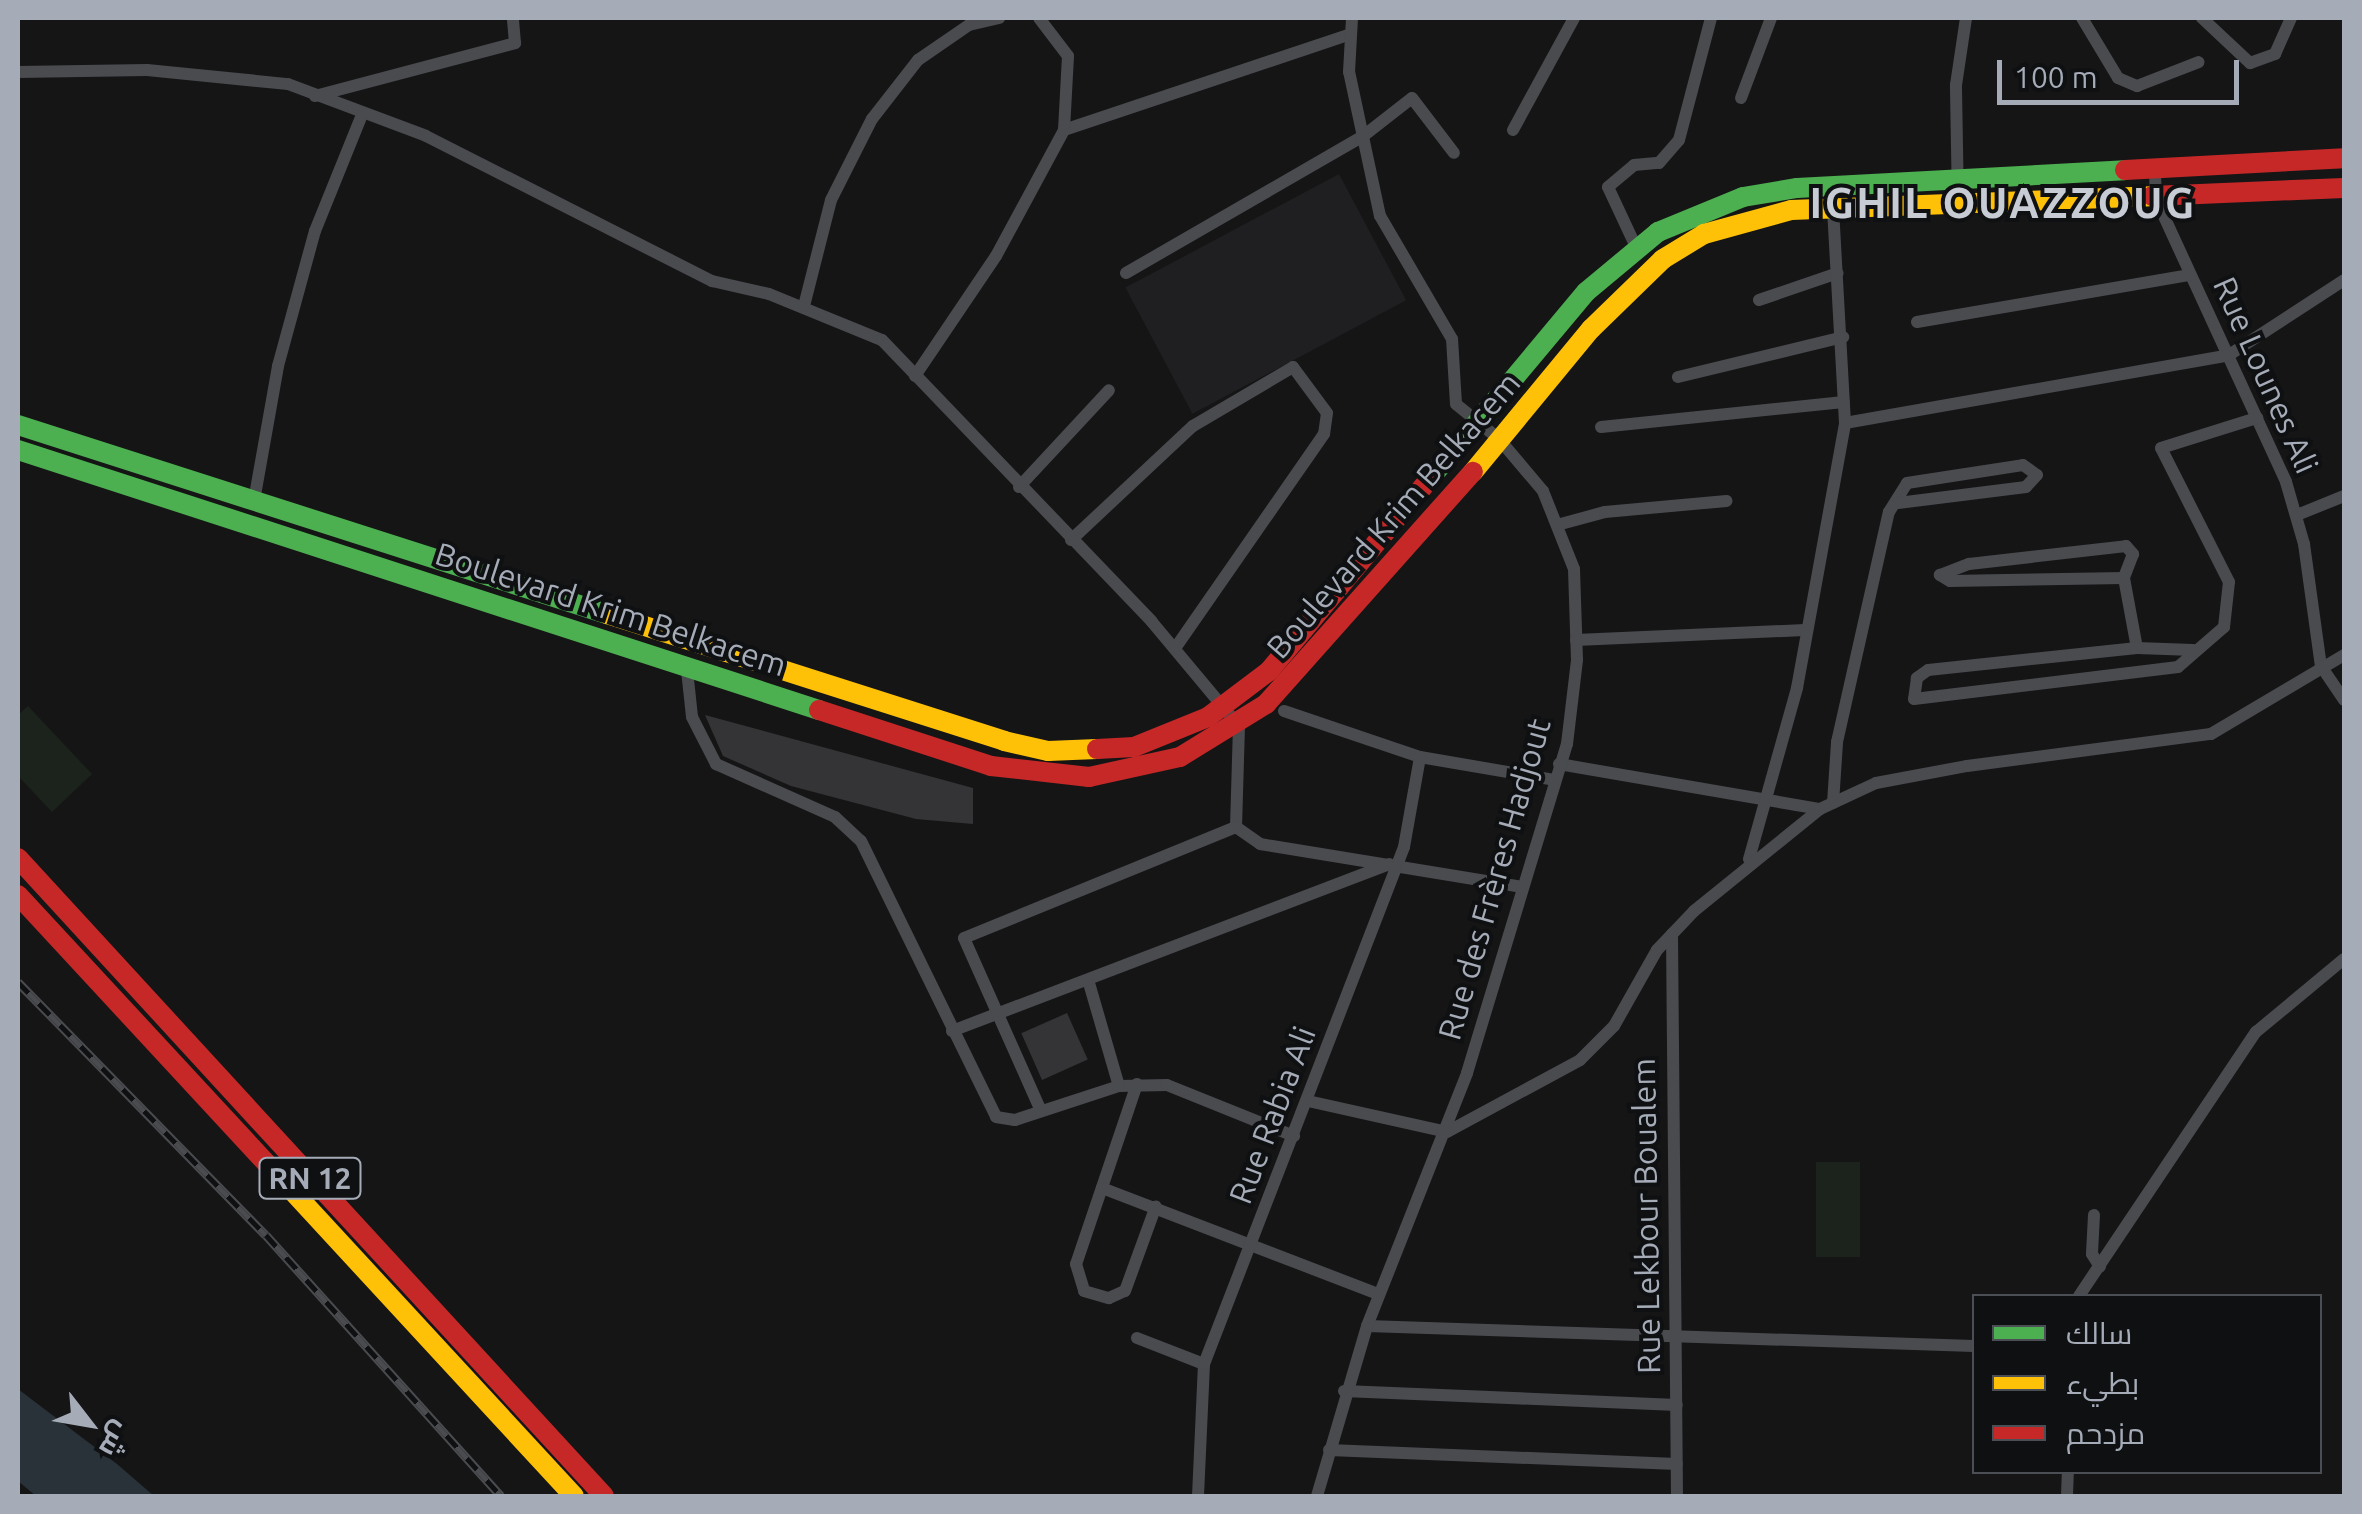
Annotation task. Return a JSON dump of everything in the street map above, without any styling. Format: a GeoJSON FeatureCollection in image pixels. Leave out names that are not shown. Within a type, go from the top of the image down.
{"type":"FeatureCollection","features":[{"type":"Feature","properties":{"kind":"main road","name":"Boulevard Krim Belkacem"},"geometry":{"type":"LineString","coordinates":[[18,425],[1048,751],[1134,747],[1224,706],[1303,636],[1480,426],[1586,292],[1636,248],[1743,197],[1952,177],[2154,172],[2344,158]]}},
{"type":"Feature","properties":{"kind":"main road","name":"Boulevard Krim Belkacem"},"geometry":{"type":"LineString","coordinates":[[18,450],[687,670],[1040,777],[1134,772],[1239,726],[1314,660],[1591,329],[1663,259],[1742,219],[1833,208],[2156,199],[2344,188]]}},
{"type":"Feature","properties":{"kind":"main road","name":"RN 12"},"geometry":{"type":"LineString","coordinates":[[18,858],[604,1496]]}},
{"type":"Feature","properties":{"kind":"main road","name":"RN 12"},"geometry":{"type":"LineString","coordinates":[[18,896],[574,1496]]}},
{"type":"Feature","properties":{"kind":"street"},"geometry":{"type":"LineString","coordinates":[[315,96],[515,43],[513,18]]}},
{"type":"Feature","properties":{"kind":"street"},"geometry":{"type":"LineString","coordinates":[[804,306],[831,200],[872,119],[918,60],[969,25],[999,18]]}},
{"type":"Feature","properties":{"kind":"street"},"geometry":{"type":"LineString","coordinates":[[915,376],[1006,239],[1064,130],[1068,56],[1038,18]]}},
{"type":"Feature","properties":{"kind":"street","name":"Rue des Frères Hadjout"},"geometry":{"type":"LineString","coordinates":[[1317,1496],[1344,1391],[1378,1294],[1448,1132],[1560,764],[1576,640],[1574,570],[1543,491],[1500,439],[1456,404],[1452,339],[1393,245],[1362,137],[1348,35],[1352,18]]}},
{"type":"Feature","properties":{"kind":"street"},"geometry":{"type":"LineString","coordinates":[[1512,130],[1574,18]]}},
{"type":"Feature","properties":{"kind":"street"},"geometry":{"type":"LineString","coordinates":[[1636,248],[1608,187],[1634,165],[1659,163],[1679,140],[1711,18]]}},
{"type":"Feature","properties":{"kind":"street"},"geometry":{"type":"LineString","coordinates":[[1742,98],[1771,18]]}},
{"type":"Feature","properties":{"kind":"street"},"geometry":{"type":"LineString","coordinates":[[1958,204],[1952,177],[1963,18]]}},
{"type":"Feature","properties":{"kind":"street"},"geometry":{"type":"LineString","coordinates":[[2082,18],[2118,78],[2137,86],[2200,62]]}},
{"type":"Feature","properties":{"kind":"street"},"geometry":{"type":"LineString","coordinates":[[2202,18],[2250,64],[2271,59],[2291,18]]}},
{"type":"Feature","properties":{"kind":"street"},"geometry":{"type":"LineString","coordinates":[[1064,130],[1348,35]]}},
{"type":"Feature","properties":{"kind":"street"},"geometry":{"type":"LineString","coordinates":[[18,72],[147,70],[288,84],[362,117],[426,136],[712,281],[804,306],[882,340],[1175,648],[1239,726],[1236,827]]}},
{"type":"Feature","properties":{"kind":"street"},"geometry":{"type":"LineString","coordinates":[[1126,274],[1362,137],[1412,98],[1454,154]]}},
{"type":"Feature","properties":{"kind":"street"},"geometry":{"type":"LineString","coordinates":[[254,501],[278,366],[314,232],[362,117]]}},
{"type":"Feature","properties":{"kind":"street","name":"Rue Lounes Ali"},"geometry":{"type":"LineString","coordinates":[[2154,172],[2156,199],[2229,355],[2297,516],[2321,666]]}},
{"type":"Feature","properties":{"kind":"street"},"geometry":{"type":"LineString","coordinates":[[1749,860],[1770,800],[1844,422],[1833,208]]}},
{"type":"Feature","properties":{"kind":"street"},"geometry":{"type":"LineString","coordinates":[[1758,300],[1838,273]]}},
{"type":"Feature","properties":{"kind":"street"},"geometry":{"type":"LineString","coordinates":[[1917,322],[2190,275]]}},
{"type":"Feature","properties":{"kind":"street"},"geometry":{"type":"LineString","coordinates":[[1844,422],[2229,355],[2344,280]]}},
{"type":"Feature","properties":{"kind":"street"},"geometry":{"type":"LineString","coordinates":[[1678,378],[1842,337]]}},
{"type":"Feature","properties":{"kind":"street"},"geometry":{"type":"LineString","coordinates":[[1072,540],[1193,426],[1293,367],[1327,412],[1324,434],[1175,648]]}},
{"type":"Feature","properties":{"kind":"street"},"geometry":{"type":"LineString","coordinates":[[1019,487],[1109,390]]}},
{"type":"Feature","properties":{"kind":"street"},"geometry":{"type":"LineString","coordinates":[[1601,427],[1844,402]]}},
{"type":"Feature","properties":{"kind":"street"},"geometry":{"type":"LineString","coordinates":[[2193,650],[2137,648],[1928,670],[1917,678],[1914,699],[2178,667],[2224,626],[2229,582],[2161,448],[2257,418]]}},
{"type":"Feature","properties":{"kind":"street"},"geometry":{"type":"LineString","coordinates":[[1827,806],[1837,742],[1889,512],[1907,484],[2024,465],[2037,475],[2026,487],[1898,503]]}},
{"type":"Feature","properties":{"kind":"street"},"geometry":{"type":"LineString","coordinates":[[2297,516],[2344,496]]}},
{"type":"Feature","properties":{"kind":"street"},"geometry":{"type":"LineString","coordinates":[[1557,525],[1605,512],[1727,501]]}},
{"type":"Feature","properties":{"kind":"street"},"geometry":{"type":"LineString","coordinates":[[2124,578],[1966,581],[1940,575],[1969,564],[2126,546],[2133,554],[2124,578],[2137,648]]}},
{"type":"Feature","properties":{"kind":"street"},"geometry":{"type":"LineString","coordinates":[[1576,640],[1806,630]]}},
{"type":"Feature","properties":{"kind":"street"},"geometry":{"type":"LineString","coordinates":[[1308,1101],[1448,1132],[1580,1060],[1614,1026],[1672,934],[1749,860],[1827,806],[1876,784],[1992,761],[2211,734],[2344,655]]}},
{"type":"Feature","properties":{"kind":"street"},"geometry":{"type":"LineString","coordinates":[[2321,666],[2344,700]]}},
{"type":"Feature","properties":{"kind":"street"},"geometry":{"type":"LineString","coordinates":[[687,670],[692,718],[716,764],[835,817],[860,841],[996,1117],[1010,1122],[1119,1086],[1137,1084],[1190,1090],[1294,1136]]}},
{"type":"Feature","properties":{"kind":"street"},"geometry":{"type":"LineString","coordinates":[[1284,711],[1420,757],[1554,780]]}},
{"type":"Feature","properties":{"kind":"street","name":"Rue Rabia Ali"},"geometry":{"type":"LineString","coordinates":[[1198,1496],[1204,1364],[1308,1101],[1394,864],[1420,757]]}},
{"type":"Feature","properties":{"kind":"street"},"geometry":{"type":"LineString","coordinates":[[1560,764],[1827,806]]}},
{"type":"Feature","properties":{"kind":"street"},"geometry":{"type":"LineString","coordinates":[[1236,827],[1260,844],[1522,888]]}},
{"type":"Feature","properties":{"kind":"street"},"geometry":{"type":"LineString","coordinates":[[1040,1112],[1001,1014],[964,938],[1236,827]]}},
{"type":"Feature","properties":{"kind":"street"},"geometry":{"type":"LineString","coordinates":[[952,1032],[1089,984],[1394,864]]}},
{"type":"Feature","properties":{"kind":"street","name":"Rue Lekbour Boualem"},"geometry":{"type":"LineString","coordinates":[[1672,934],[1677,1496]]}},
{"type":"Feature","properties":{"kind":"street"},"geometry":{"type":"LineString","coordinates":[[2081,1294],[2256,1032],[2344,959]]}},
{"type":"Feature","properties":{"kind":"street"},"geometry":{"type":"LineString","coordinates":[[1089,984],[1119,1086]]}},
{"type":"Feature","properties":{"kind":"street"},"geometry":{"type":"LineString","coordinates":[[1137,1084],[1076,1264],[1078,1283],[1094,1295],[1125,1290],[1156,1206]]}},
{"type":"Feature","properties":{"kind":"street"},"geometry":{"type":"LineString","coordinates":[[1102,1188],[1378,1294]]}},
{"type":"Feature","properties":{"kind":"street"},"geometry":{"type":"LineString","coordinates":[[2094,1215],[2092,1254],[2100,1268]]}},
{"type":"Feature","properties":{"kind":"street"},"geometry":{"type":"LineString","coordinates":[[1367,1326],[1972,1346]]}},
{"type":"Feature","properties":{"kind":"street"},"geometry":{"type":"LineString","coordinates":[[1137,1338],[1204,1364]]}},
{"type":"Feature","properties":{"kind":"street"},"geometry":{"type":"LineString","coordinates":[[1344,1391],[1677,1405]]}},
{"type":"Feature","properties":{"kind":"street"},"geometry":{"type":"LineString","coordinates":[[1329,1450],[1677,1464]]}},
{"type":"Feature","properties":{"kind":"shaded area"},"geometry":{"type":"Polygon","coordinates":[[[1339,174],[1406,300],[1192,414],[1125,288],[1339,174]]]}},
{"type":"Feature","properties":{"kind":"shaded area"},"geometry":{"type":"Polygon","coordinates":[[[28,706],[92,774],[52,812],[18,776],[18,715],[28,706]]]}},
{"type":"Feature","properties":{"kind":"shaded area"},"geometry":{"type":"Polygon","coordinates":[[[1816,1162],[1860,1162],[1860,1257],[1816,1257],[1816,1162]]]}},
{"type":"Feature","properties":{"kind":"shaded area"},"geometry":{"type":"Polygon","coordinates":[[[18,1389],[154,1496],[36,1496],[18,1481],[18,1389]]]}},
{"type":"Feature","properties":{"kind":"building"},"geometry":{"type":"Polygon","coordinates":[[[705,715],[973,788],[973,824],[916,819],[791,786],[723,756],[705,715]]]}},
{"type":"Feature","properties":{"kind":"building"},"geometry":{"type":"Polygon","coordinates":[[[1067,1013],[1088,1060],[1042,1080],[1021,1033],[1067,1013]]]}},
{"type":"Feature","properties":{"kind":"railway"},"geometry":{"type":"LineString","coordinates":[[18,982],[266,1235],[501,1496]]}},
{"type":"Feature","properties":{"kind":"traffic: fast"},"geometry":{"type":"LineString","coordinates":[[1428,481],[1586,292],[1658,232],[1743,197],[1797,188],[2125,170]]}},
{"type":"Feature","properties":{"kind":"traffic: fast"},"geometry":{"type":"LineString","coordinates":[[18,425],[607,614]]}},
{"type":"Feature","properties":{"kind":"traffic: fast"},"geometry":{"type":"LineString","coordinates":[[18,450],[819,710]]}},
{"type":"Feature","properties":{"kind":"traffic: slow"},"geometry":{"type":"LineString","coordinates":[[1473,472],[1591,329],[1663,259],[1704,234],[1791,210],[2152,196]]}},
{"type":"Feature","properties":{"kind":"traffic: slow"},"geometry":{"type":"LineString","coordinates":[[607,614],[1004,741],[1048,751],[1097,749]]}},
{"type":"Feature","properties":{"kind":"traffic: slow"},"geometry":{"type":"LineString","coordinates":[[285,1183],[574,1496]]}},
{"type":"Feature","properties":{"kind":"traffic: jam"},"geometry":{"type":"LineString","coordinates":[[2125,170],[2344,158]]}},
{"type":"Feature","properties":{"kind":"traffic: jam"},"geometry":{"type":"LineString","coordinates":[[2152,196],[2344,188]]}},
{"type":"Feature","properties":{"kind":"traffic: jam"},"geometry":{"type":"LineString","coordinates":[[819,710],[991,766],[1089,777],[1180,757],[1266,704],[1473,472]]}},
{"type":"Feature","properties":{"kind":"traffic: jam"},"geometry":{"type":"LineString","coordinates":[[1097,749],[1134,747],[1208,717],[1269,671],[1428,481]]}},
{"type":"Feature","properties":{"kind":"traffic: jam"},"geometry":{"type":"LineString","coordinates":[[18,858],[604,1496]]}},
{"type":"Feature","properties":{"kind":"traffic: jam"},"geometry":{"type":"LineString","coordinates":[[18,895],[285,1183]]}},
{"type":"Feature","properties":{"kind":"district","name":"IGHIL OUAZZOUG"},"geometry":{"type":"Point","coordinates":[2003,203]}}]}
